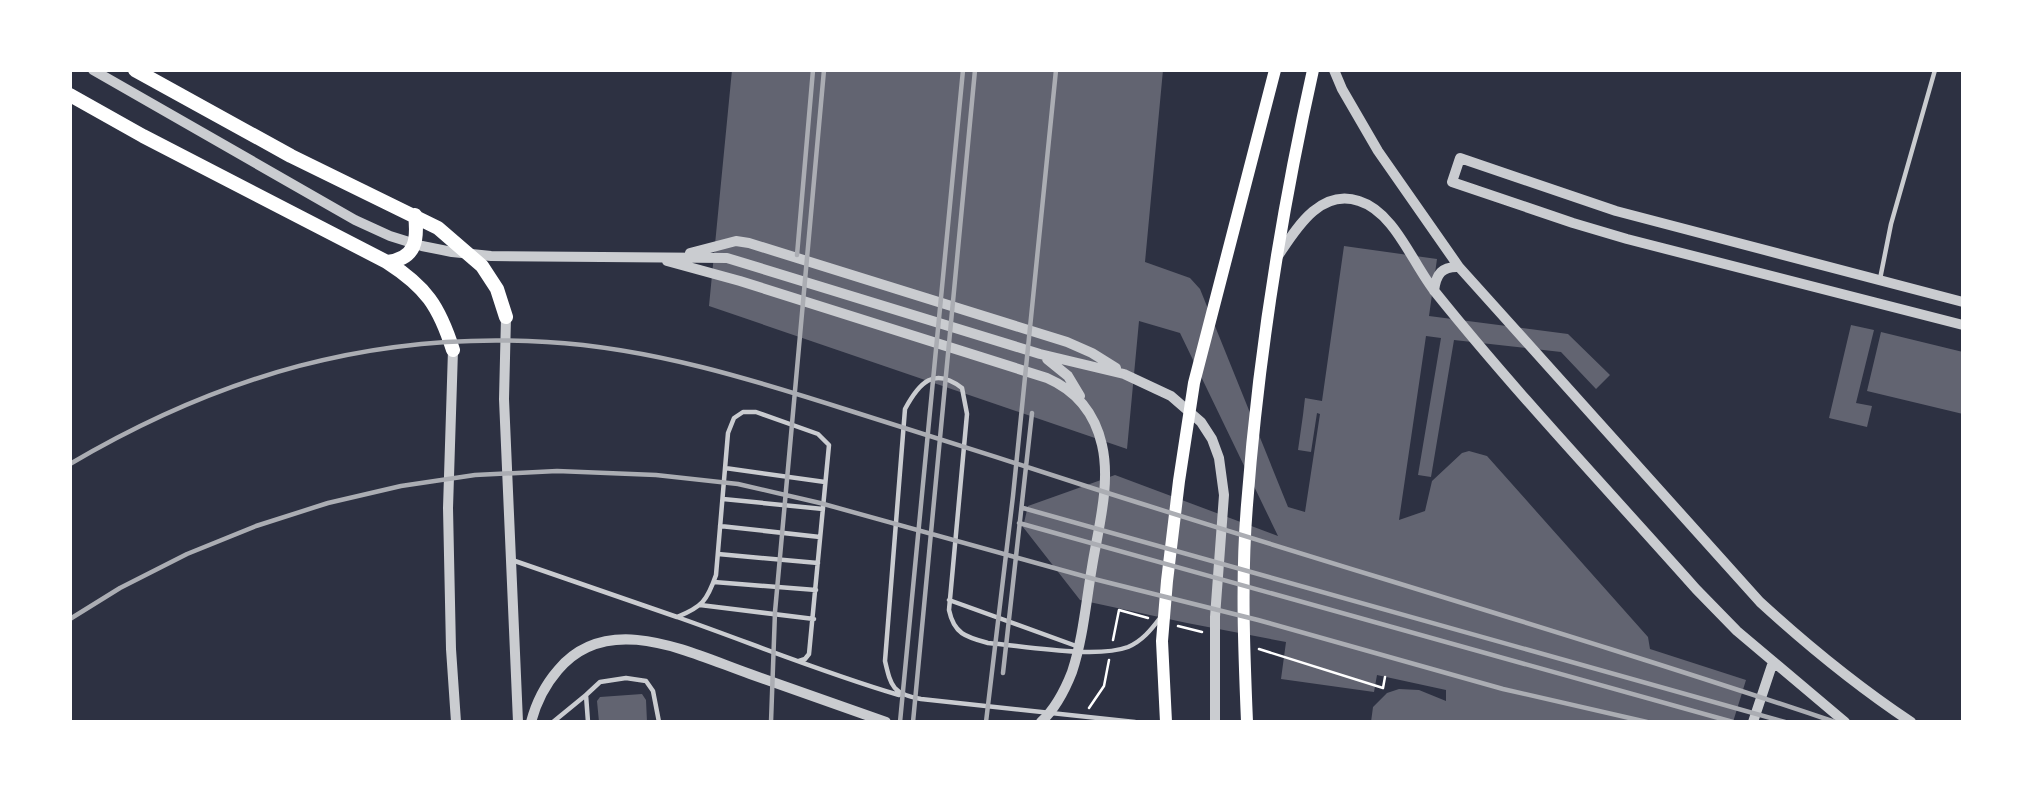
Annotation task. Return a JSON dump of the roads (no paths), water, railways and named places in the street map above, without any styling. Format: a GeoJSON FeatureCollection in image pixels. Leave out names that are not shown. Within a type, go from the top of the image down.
{"type":"FeatureCollection","features":[{"type":"Feature","properties":{"kind":"main road"},"geometry":{"type":"LineString","coordinates":[[135,70],[309,166],[438,228],[482,266],[497,289],[506,317]]}},
{"type":"Feature","properties":{"kind":"main road"},"geometry":{"type":"LineString","coordinates":[[1167,722],[1162,641],[1178,481],[1194,383],[1275,70]]}},
{"type":"Feature","properties":{"kind":"main road"},"geometry":{"type":"LineString","coordinates":[[1247,722],[1244,601],[1247,507],[1262,363],[1277,257],[1312,70]]}},
{"type":"Feature","properties":{"kind":"main road"},"geometry":{"type":"LineString","coordinates":[[70,95],[406,274],[430,296],[445,323],[453,350]]}},
{"type":"Feature","properties":{"kind":"main road"},"geometry":{"type":"LineString","coordinates":[[387,262],[404,258],[411,251],[417,231],[415,215]]}},
{"type":"Feature","properties":{"kind":"street"},"geometry":{"type":"LineString","coordinates":[[93,70],[326,205],[401,239],[452,252],[491,256],[727,258],[1040,354],[1124,374]]}},
{"type":"Feature","properties":{"kind":"street"},"geometry":{"type":"LineString","coordinates":[[1263,113],[1269,70]]}},
{"type":"Feature","properties":{"kind":"street"},"geometry":{"type":"LineString","coordinates":[[1334,70],[1378,151],[1459,267],[1760,602],[1857,685],[1911,722]]}},
{"type":"Feature","properties":{"kind":"street"},"geometry":{"type":"LineString","coordinates":[[1963,302],[1616,211],[1460,158],[1452,182],[1573,223],[1963,326]]}},
{"type":"Feature","properties":{"kind":"street"},"geometry":{"type":"LineString","coordinates":[[1277,257],[1301,223],[1312,211],[1324,204],[1340,199],[1352,199],[1371,205],[1383,214],[1434,291],[1696,589],[1737,631],[1845,722]]}},
{"type":"Feature","properties":{"kind":"street"},"geometry":{"type":"LineString","coordinates":[[675,257],[736,241],[749,243],[1067,342],[1124,374],[1171,396],[1189,409],[1212,439],[1219,458],[1224,495],[1215,617],[1215,722]]}},
{"type":"Feature","properties":{"kind":"street"},"geometry":{"type":"LineString","coordinates":[[639,257],[707,271],[1047,378],[1062,384],[1075,394],[1086,408]]}},
{"type":"Feature","properties":{"kind":"street"},"geometry":{"type":"LineString","coordinates":[[1434,291],[1435,281],[1441,271],[1459,267]]}},
{"type":"Feature","properties":{"kind":"street"},"geometry":{"type":"LineString","coordinates":[[506,317],[504,399],[517,722]]}},
{"type":"Feature","properties":{"kind":"street"},"geometry":{"type":"LineString","coordinates":[[453,350],[448,508],[451,649],[456,722]]}},
{"type":"Feature","properties":{"kind":"street"},"geometry":{"type":"LineString","coordinates":[[1040,354],[1068,376],[1095,423],[1103,447],[1105,469],[1076,658],[1065,690],[1041,722]]}},
{"type":"Feature","properties":{"kind":"street"},"geometry":{"type":"LineString","coordinates":[[531,722],[549,681],[565,661],[585,648],[626,638],[680,650],[886,722]]}},
{"type":"Feature","properties":{"kind":"street"},"geometry":{"type":"LineString","coordinates":[[1753,722],[1773,662]]}},
{"type":"Feature","properties":{"kind":"lane"},"geometry":{"type":"LineString","coordinates":[[1880,280],[1891,224],[1935,70]]}},
{"type":"Feature","properties":{"kind":"lane"},"geometry":{"type":"LineString","coordinates":[[902,695],[889,680],[885,661],[905,409],[915,390],[926,380],[940,377],[962,387],[967,414],[949,600],[951,623],[959,632],[988,642],[1100,653],[1129,646],[1150,632],[1162,615],[1167,581]]}},
{"type":"Feature","properties":{"kind":"lane"},"geometry":{"type":"LineString","coordinates":[[677,617],[700,606],[709,595],[714,582],[728,433],[734,418],[743,412],[756,412],[818,434],[828,445],[814,619],[809,653],[805,659],[799,661]]}},
{"type":"Feature","properties":{"kind":"lane"},"geometry":{"type":"LineString","coordinates":[[725,468],[825,482]]}},
{"type":"Feature","properties":{"kind":"lane"},"geometry":{"type":"LineString","coordinates":[[723,499],[823,509]]}},
{"type":"Feature","properties":{"kind":"lane"},"geometry":{"type":"LineString","coordinates":[[720,526],[820,537]]}},
{"type":"Feature","properties":{"kind":"lane"},"geometry":{"type":"LineString","coordinates":[[718,554],[818,563]]}},
{"type":"Feature","properties":{"kind":"lane"},"geometry":{"type":"LineString","coordinates":[[512,559],[902,695],[1135,722]]}},
{"type":"Feature","properties":{"kind":"lane"},"geometry":{"type":"LineString","coordinates":[[714,582],[816,590]]}},
{"type":"Feature","properties":{"kind":"lane"},"geometry":{"type":"LineString","coordinates":[[949,600],[1093,652]]}},
{"type":"Feature","properties":{"kind":"lane"},"geometry":{"type":"LineString","coordinates":[[700,606],[814,619]]}},
{"type":"Feature","properties":{"kind":"lane"},"geometry":{"type":"LineString","coordinates":[[553,722],[600,682],[608,680],[646,681],[653,691],[659,722]]}},
{"type":"Feature","properties":{"kind":"lane"},"geometry":{"type":"LineString","coordinates":[[586,695],[588,722]]}},
{"type":"Feature","properties":{"kind":"railway"},"geometry":{"type":"LineString","coordinates":[[797,255],[813,70]]}},
{"type":"Feature","properties":{"kind":"railway"},"geometry":{"type":"LineString","coordinates":[[771,722],[775,612],[824,70]]}},
{"type":"Feature","properties":{"kind":"railway"},"geometry":{"type":"LineString","coordinates":[[900,722],[963,70]]}},
{"type":"Feature","properties":{"kind":"railway"},"geometry":{"type":"LineString","coordinates":[[913,722],[975,70]]}},
{"type":"Feature","properties":{"kind":"railway"},"geometry":{"type":"LineString","coordinates":[[986,722],[1013,496],[1056,70]]}},
{"type":"Feature","properties":{"kind":"railway"},"geometry":{"type":"LineString","coordinates":[[70,464],[183,406],[299,366],[420,344],[483,340],[586,345],[664,358],[779,388],[1835,722]]}},
{"type":"Feature","properties":{"kind":"railway"},"geometry":{"type":"LineString","coordinates":[[1003,673],[1032,413]]}},
{"type":"Feature","properties":{"kind":"railway"},"geometry":{"type":"LineString","coordinates":[[70,619],[120,588],[187,554],[256,526],[328,503],[401,486],[475,475],[557,471],[656,475],[738,484],[820,503],[1094,579],[1258,620],[1503,689],[1647,722]]}},
{"type":"Feature","properties":{"kind":"railway"},"geometry":{"type":"LineString","coordinates":[[1023,508],[1785,722]]}},
{"type":"Feature","properties":{"kind":"railway"},"geometry":{"type":"LineString","coordinates":[[1019,523],[1733,722]]}}]}
